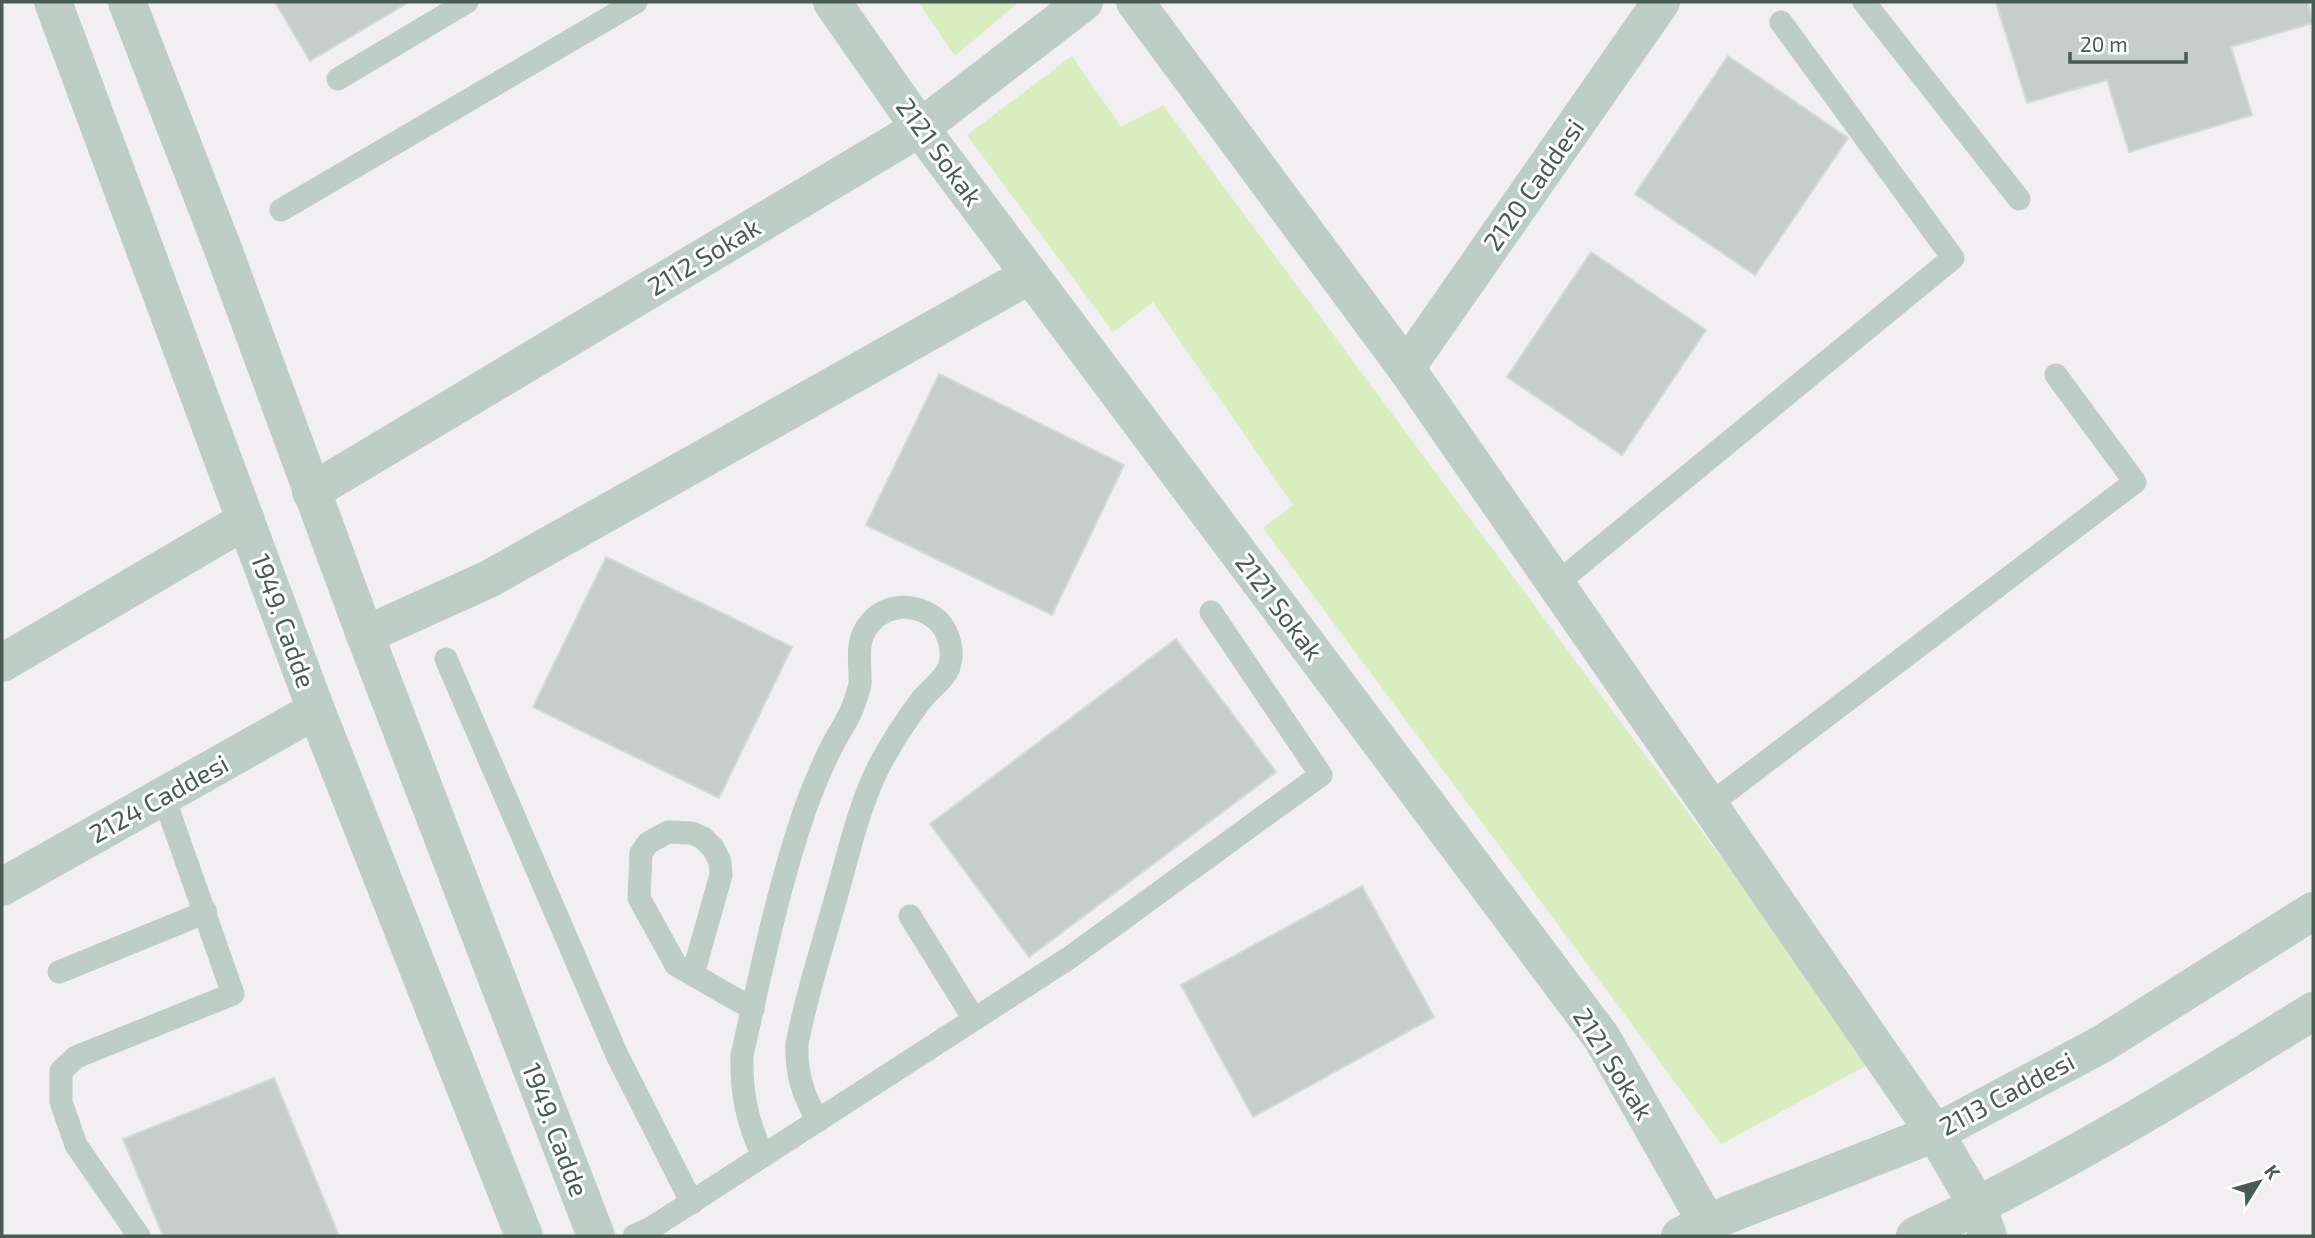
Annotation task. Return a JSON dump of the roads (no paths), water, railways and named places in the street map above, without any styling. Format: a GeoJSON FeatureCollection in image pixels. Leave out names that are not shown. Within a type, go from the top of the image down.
{"type":"FeatureCollection","features":[{"type":"Feature","properties":{"kind":"street","name":"1949. Cadde"},"geometry":{"type":"LineString","coordinates":[[53,2],[316,710],[524,1236]]}},
{"type":"Feature","properties":{"kind":"street","name":"1949. Cadde"},"geometry":{"type":"LineString","coordinates":[[127,2],[218,236],[365,635],[596,1236]]}},
{"type":"Feature","properties":{"kind":"street","name":"2121 Sokak"},"geometry":{"type":"LineString","coordinates":[[832,2],[920,128],[1602,1038],[1693,1230]]}},
{"type":"Feature","properties":{"kind":"street","name":"2112 Sokak"},"geometry":{"type":"LineString","coordinates":[[311,492],[920,128],[1084,2]]}},
{"type":"Feature","properties":{"kind":"street"},"geometry":{"type":"LineString","coordinates":[[1135,2],[1406,368],[1935,1133],[1982,1221]]}},
{"type":"Feature","properties":{"kind":"street","name":"2120 Caddesi"},"geometry":{"type":"LineString","coordinates":[[1406,368],[1661,2]]}},
{"type":"Feature","properties":{"kind":"street"},"geometry":{"type":"LineString","coordinates":[[365,635],[489,579],[1030,275]]}},
{"type":"Feature","properties":{"kind":"street"},"geometry":{"type":"LineString","coordinates":[[2,663],[246,520]]}},
{"type":"Feature","properties":{"kind":"street","name":"2124 Caddesi"},"geometry":{"type":"LineString","coordinates":[[2,887],[316,710]]}},
{"type":"Feature","properties":{"kind":"street","name":"2113 Caddesi"},"geometry":{"type":"LineString","coordinates":[[1693,1230],[1935,1133],[2102,1044],[2313,911]]}},
{"type":"Feature","properties":{"kind":"street"},"geometry":{"type":"LineString","coordinates":[[1914,1236],[1982,1221],[2313,1011]]}},
{"type":"Feature","properties":{"kind":"lane"},"geometry":{"type":"LineString","coordinates":[[338,79],[467,2]]}},
{"type":"Feature","properties":{"kind":"lane"},"geometry":{"type":"LineString","coordinates":[[281,210],[636,2]]}},
{"type":"Feature","properties":{"kind":"lane"},"geometry":{"type":"LineString","coordinates":[[1864,2],[2019,199]]}},
{"type":"Feature","properties":{"kind":"lane"},"geometry":{"type":"LineString","coordinates":[[1556,584],[1953,258],[1782,22]]}},
{"type":"Feature","properties":{"kind":"lane"},"geometry":{"type":"LineString","coordinates":[[1709,805],[2135,482],[2056,375]]}},
{"type":"Feature","properties":{"kind":"lane"},"geometry":{"type":"LineString","coordinates":[[763,1156],[745,1109],[741,1082],[742,1055],[796,835],[815,784],[853,708],[860,686],[858,654],[864,632],[871,621],[882,612],[896,607],[910,607],[925,611],[937,619],[945,630],[950,643],[949,670],[924,696],[898,731],[868,792],[800,1025],[796,1053],[799,1081],[818,1121]]}},
{"type":"Feature","properties":{"kind":"lane"},"geometry":{"type":"LineString","coordinates":[[634,1236],[653,1227],[1069,958],[1321,775],[1211,612]]}},
{"type":"Feature","properties":{"kind":"lane"},"geometry":{"type":"LineString","coordinates":[[446,659],[617,1055],[692,1202]]}},
{"type":"Feature","properties":{"kind":"lane"},"geometry":{"type":"LineString","coordinates":[[139,1236],[76,1145],[61,1102],[61,1071],[76,1057],[233,994],[206,912],[161,797]]}},
{"type":"Feature","properties":{"kind":"lane"},"geometry":{"type":"LineString","coordinates":[[693,974],[721,875],[720,861],[703,838],[692,833],[668,832],[648,843],[642,853],[639,898],[676,965],[753,1009]]}},
{"type":"Feature","properties":{"kind":"lane"},"geometry":{"type":"LineString","coordinates":[[59,972],[206,912]]}},
{"type":"Feature","properties":{"kind":"lane"},"geometry":{"type":"LineString","coordinates":[[910,916],[974,1019]]}}]}
